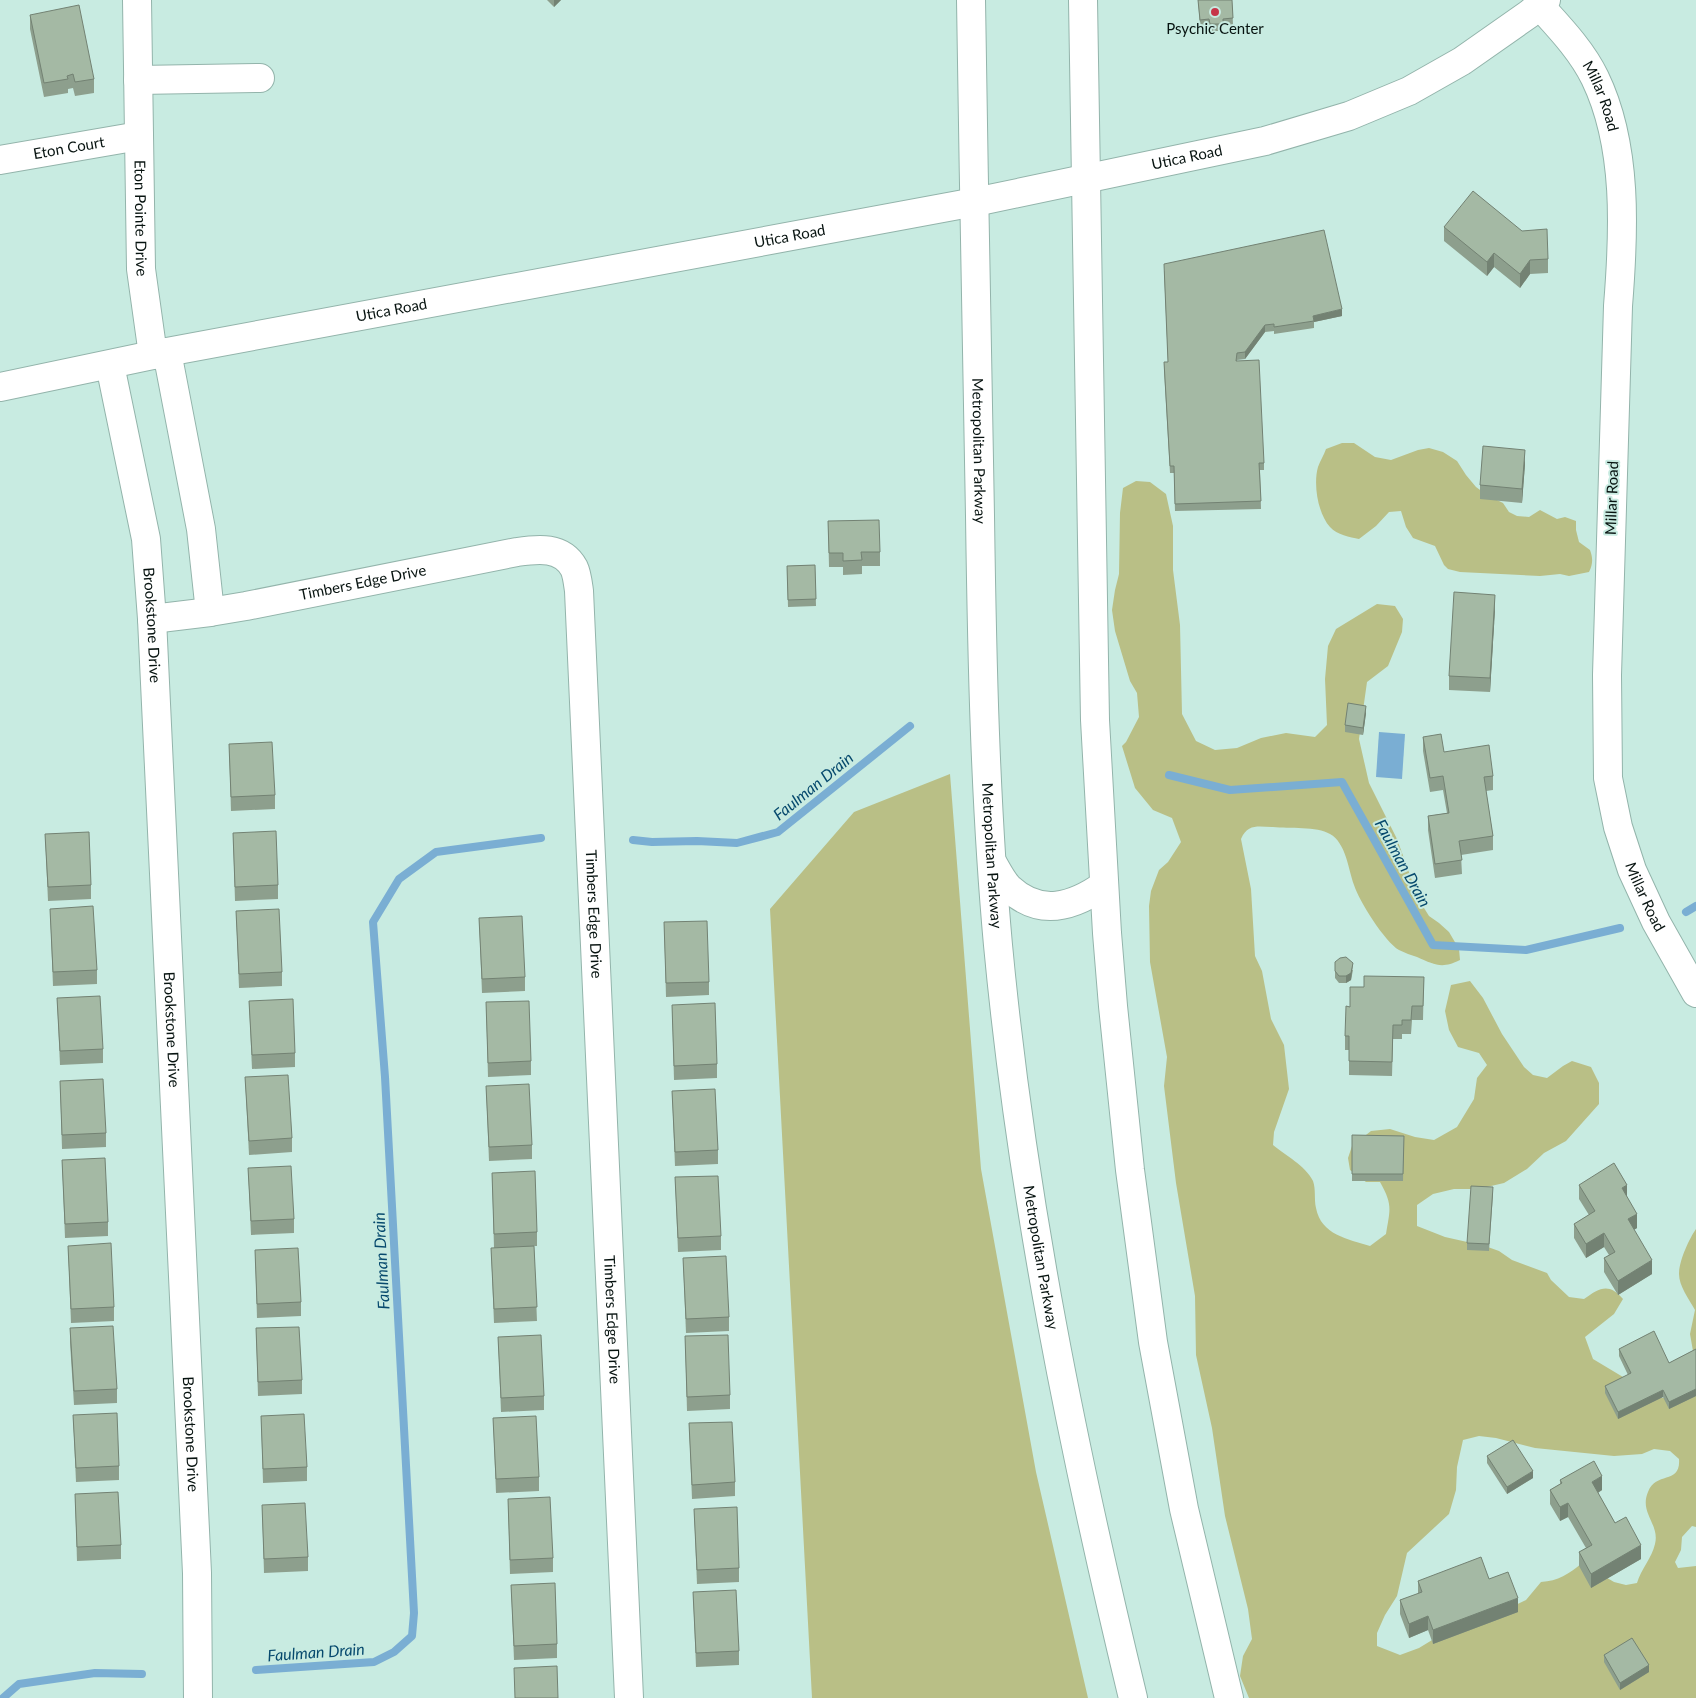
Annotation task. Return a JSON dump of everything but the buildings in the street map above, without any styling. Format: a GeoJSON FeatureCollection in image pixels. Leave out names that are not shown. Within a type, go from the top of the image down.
{"type":"FeatureCollection","features":[{"type":"Feature","properties":{"kind":"street","name":"Eton Pointe Drive"},"geometry":{"type":"LineString","coordinates":[[137,0],[141,269],[160,354]]}},
{"type":"Feature","properties":{"kind":"street","name":"Metropolitan Parkway"},"geometry":{"type":"LineString","coordinates":[[971,0],[983,674],[992,862],[1005,1013],[1031,1207],[1074,1439],[1133,1698]]}},
{"type":"Feature","properties":{"kind":"street"},"geometry":{"type":"LineString","coordinates":[[1083,0],[1094,720],[1113,1006],[1130,1170],[1153,1342],[1184,1509],[1229,1698]]}},
{"type":"Feature","properties":{"kind":"street","name":"Utica Road"},"geometry":{"type":"LineString","coordinates":[[0,387],[160,354],[975,202],[1265,141],[1349,116],[1409,91],[1462,62],[1543,3]]}},
{"type":"Feature","properties":{"kind":"street","name":"Millar Road"},"geometry":{"type":"LineString","coordinates":[[1543,3],[1595,77],[1609,112],[1616,142],[1621,202],[1621,270],[1607,675],[1608,778],[1618,827],[1632,870],[1656,922],[1696,993]]}},
{"type":"Feature","properties":{"kind":"street"},"geometry":{"type":"LineString","coordinates":[[138,80],[260,78]]}},
{"type":"Feature","properties":{"kind":"street","name":"Eton Court"},"geometry":{"type":"LineString","coordinates":[[0,160],[139,136]]}},
{"type":"Feature","properties":{"kind":"street"},"geometry":{"type":"LineString","coordinates":[[160,354],[201,529],[210,612]]}},
{"type":"Feature","properties":{"kind":"street","name":"Brookstone Drive"},"geometry":{"type":"LineString","coordinates":[[110,365],[146,539],[152,619],[197,1573],[198,1698]]}},
{"type":"Feature","properties":{"kind":"street","name":"Timbers Edge Drive"},"geometry":{"type":"LineString","coordinates":[[152,619],[210,612],[526,551],[544,549],[564,555],[574,569],[580,601],[628,1698]]}},
{"type":"Feature","properties":{"kind":"street"},"geometry":{"type":"LineString","coordinates":[[992,862],[1008,887],[1022,898],[1039,905],[1057,906],[1073,903],[1104,885]]}},
{"type":"Feature","properties":{"kind":"green space"},"geometry":{"type":"Polygon","coordinates":[[[1342,443],[1354,443],[1375,457],[1391,460],[1429,448],[1443,452],[1457,461],[1476,487],[1503,503],[1509,512],[1517,516],[1529,517],[1540,510],[1557,519],[1565,517],[1576,521],[1579,542],[1590,550],[1591,553],[1592,564],[1589,572],[1569,576],[1560,574],[1540,576],[1460,572],[1448,569],[1444,565],[1435,546],[1413,538],[1406,527],[1401,511],[1389,512],[1376,526],[1359,539],[1336,532],[1322,515],[1316,482],[1318,467],[1326,449],[1342,443]]]}},
{"type":"Feature","properties":{"kind":"green space"},"geometry":{"type":"Polygon","coordinates":[[[1136,481],[1150,482],[1166,494],[1173,526],[1173,570],[1180,625],[1182,714],[1196,741],[1215,750],[1237,748],[1261,738],[1286,733],[1315,737],[1327,725],[1325,679],[1328,646],[1336,629],[1377,604],[1395,606],[1403,619],[1402,632],[1388,666],[1367,682],[1359,739],[1369,783],[1397,839],[1419,900],[1429,916],[1449,932],[1459,949],[1460,960],[1454,963],[1438,965],[1393,946],[1361,901],[1340,843],[1330,834],[1324,831],[1303,828],[1254,827],[1247,830],[1241,839],[1251,889],[1255,956],[1262,971],[1271,1019],[1284,1045],[1289,1089],[1274,1132],[1273,1145],[1310,1175],[1314,1184],[1316,1208],[1323,1224],[1329,1230],[1345,1238],[1370,1246],[1386,1234],[1389,1202],[1380,1182],[1366,1182],[1350,1170],[1348,1158],[1352,1146],[1371,1131],[1390,1129],[1415,1137],[1434,1140],[1457,1127],[1474,1099],[1477,1078],[1487,1065],[1479,1053],[1458,1047],[1449,1030],[1445,1011],[1451,985],[1470,981],[1483,998],[1502,1034],[1524,1067],[1533,1075],[1547,1078],[1572,1061],[1591,1067],[1599,1083],[1599,1104],[1566,1141],[1544,1153],[1527,1169],[1504,1183],[1478,1189],[1454,1189],[1433,1194],[1417,1205],[1417,1226],[1445,1237],[1499,1251],[1512,1260],[1547,1273],[1551,1280],[1569,1297],[1584,1299],[1599,1290],[1613,1290],[1623,1299],[1614,1314],[1585,1337],[1593,1359],[1658,1398],[1671,1398],[1696,1372],[1696,1527],[1692,1526],[1682,1537],[1681,1550],[1675,1562],[1678,1568],[1696,1566],[1696,1698],[1249,1698],[1240,1676],[1243,1656],[1252,1639],[1248,1609],[1225,1516],[1212,1428],[1196,1355],[1195,1296],[1176,1183],[1164,1086],[1167,1057],[1150,962],[1149,906],[1151,891],[1159,870],[1168,862],[1181,842],[1172,818],[1153,810],[1135,788],[1122,746],[1139,717],[1137,693],[1130,681],[1115,631],[1112,610],[1119,574],[1120,513],[1123,488],[1136,481]],[[1479,1436],[1463,1440],[1457,1467],[1456,1490],[1449,1514],[1407,1553],[1397,1596],[1385,1615],[1377,1633],[1377,1646],[1400,1655],[1419,1648],[1442,1634],[1503,1611],[1526,1600],[1541,1582],[1563,1576],[1582,1563],[1614,1582],[1626,1585],[1637,1583],[1651,1554],[1656,1537],[1646,1506],[1648,1492],[1656,1482],[1676,1472],[1679,1467],[1679,1459],[1670,1451],[1654,1449],[1642,1454],[1614,1456],[1535,1448],[1496,1438],[1479,1436]]]}},
{"type":"Feature","properties":{"kind":"green space"},"geometry":{"type":"Polygon","coordinates":[[[950,774],[981,1169],[1036,1472],[1088,1698],[812,1698],[770,909],[854,812],[950,774]]]}},
{"type":"Feature","properties":{"kind":"green space"},"geometry":{"type":"Polygon","coordinates":[[[1696,1229],[1696,1368],[1690,1334],[1695,1310],[1682,1288],[1679,1274],[1685,1250],[1696,1229]]]}},
{"type":"Feature","properties":{"kind":"water"},"geometry":{"type":"Polygon","coordinates":[[[1379,732],[1405,734],[1402,779],[1376,777],[1379,732]]]}},
{"type":"Feature","properties":{"kind":"waterway","name":"Faulman Drain"},"geometry":{"type":"LineString","coordinates":[[633,840],[737,843],[778,832],[910,726]]}},
{"type":"Feature","properties":{"kind":"waterway","name":"Faulman Drain"},"geometry":{"type":"LineString","coordinates":[[1169,775],[1230,790],[1342,782],[1433,945],[1526,950],[1620,928]]}},
{"type":"Feature","properties":{"kind":"waterway","name":"Faulman Drain"},"geometry":{"type":"LineString","coordinates":[[256,1670],[374,1662],[394,1652],[412,1636],[414,1613],[385,1077],[373,922],[399,879],[436,852],[541,838]]}},
{"type":"Feature","properties":{"kind":"waterway","name":"Faulman Drain"},"geometry":{"type":"LineString","coordinates":[[1686,912],[1696,906]]}},
{"type":"Feature","properties":{"kind":"waterway","name":"Faulman Drain"},"geometry":{"type":"LineString","coordinates":[[3,1698],[19,1684],[95,1673],[142,1674]]}},
{"type":"Feature","properties":{"kind":"place","name":"Psychic Center"},"geometry":{"type":"Point","coordinates":[1215,12]}}]}
